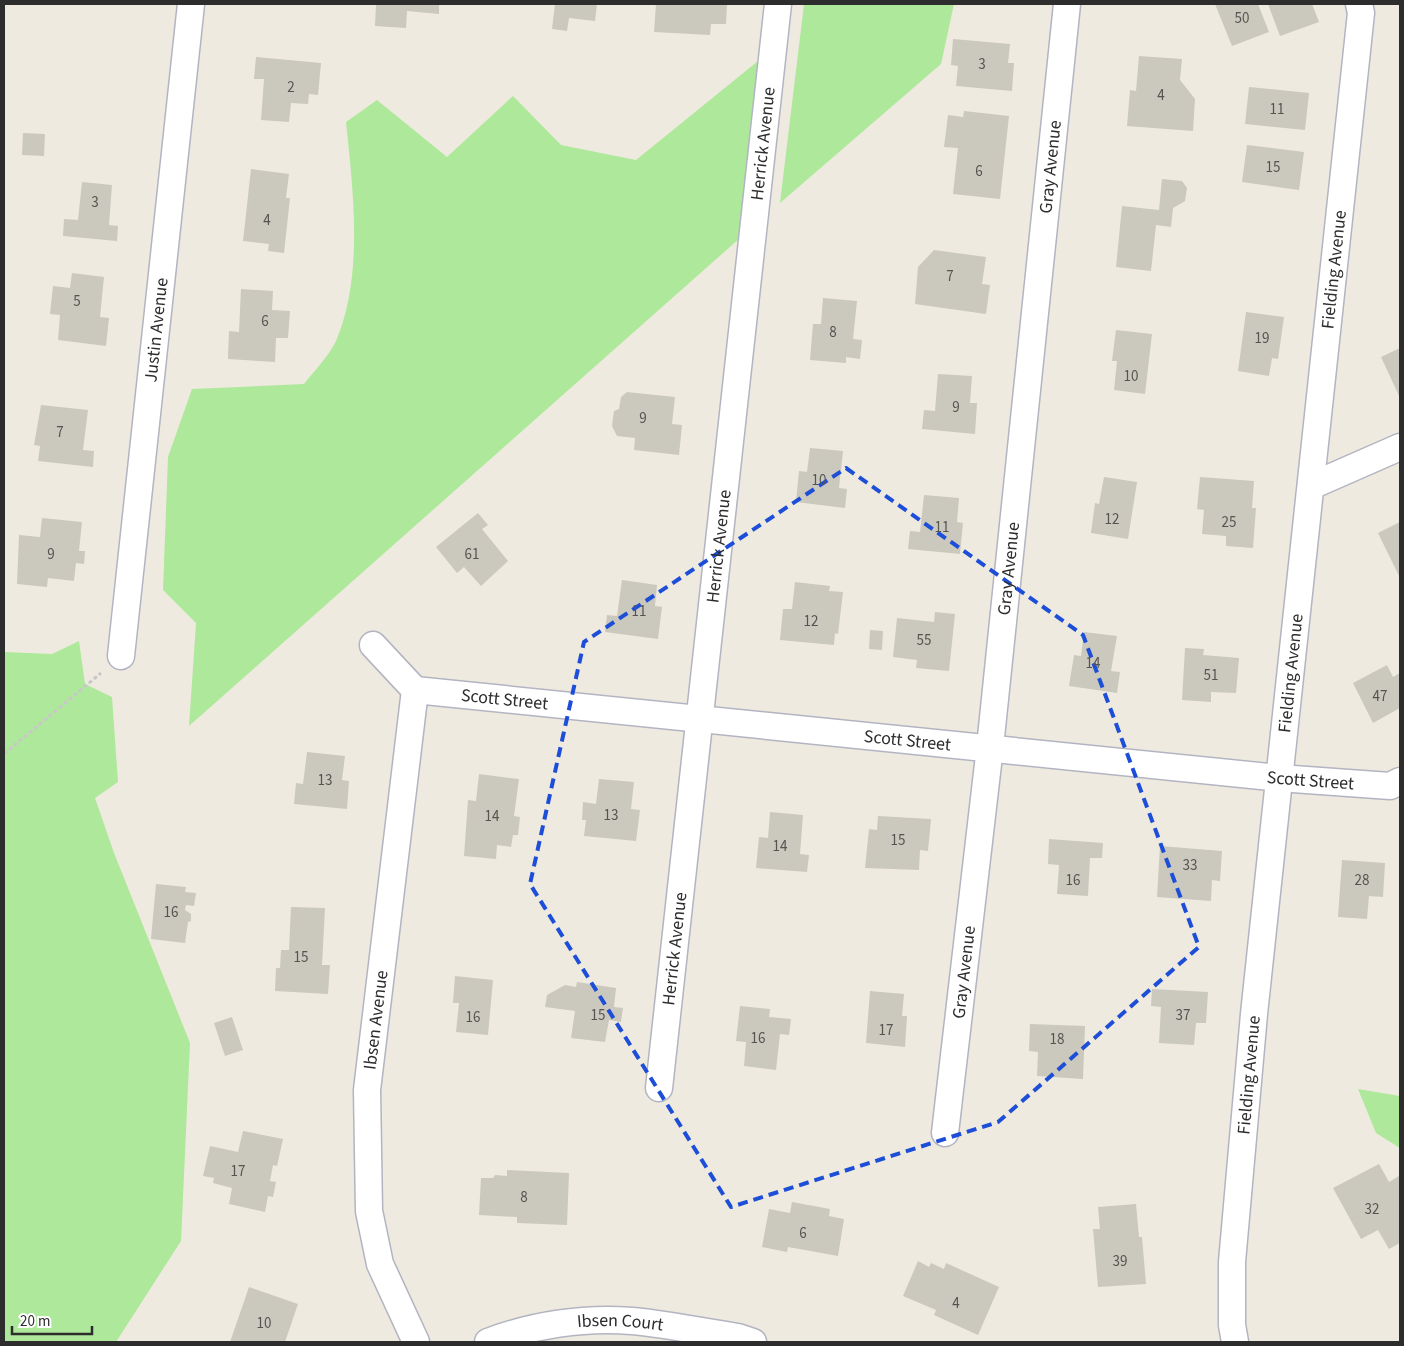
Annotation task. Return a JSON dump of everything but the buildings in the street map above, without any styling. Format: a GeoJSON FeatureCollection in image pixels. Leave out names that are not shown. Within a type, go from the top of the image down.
{"type":"FeatureCollection","features":[{"type":"Feature","properties":{"kind":"street","name":"Justin Avenue"},"geometry":{"type":"LineString","coordinates":[[113,662],[191,4]]}},
{"type":"Feature","properties":{"kind":"street","name":"Herrick Avenue"},"geometry":{"type":"LineString","coordinates":[[659,1088],[778,4]]}},
{"type":"Feature","properties":{"kind":"street","name":"Gray Avenue"},"geometry":{"type":"LineString","coordinates":[[945,1133],[990,747],[1067,4]]}},
{"type":"Feature","properties":{"kind":"street","name":"Fielding Avenue"},"geometry":{"type":"LineString","coordinates":[[1236,1342],[1232,1325],[1232,1262],[1254,1014],[1361,13],[1359,4]]}},
{"type":"Feature","properties":{"kind":"street"},"geometry":{"type":"LineString","coordinates":[[1311,486],[1400,447]]}},
{"type":"Feature","properties":{"kind":"street"},"geometry":{"type":"LineString","coordinates":[[373,645],[415,690]]}},
{"type":"Feature","properties":{"kind":"street","name":"Scott Street"},"geometry":{"type":"LineString","coordinates":[[415,690],[700,720],[990,747],[1279,778],[1390,786],[1400,782]]}},
{"type":"Feature","properties":{"kind":"street","name":"Ibsen Avenue"},"geometry":{"type":"LineString","coordinates":[[415,690],[367,1090],[369,1211],[380,1264],[416,1342]]}},
{"type":"Feature","properties":{"kind":"street","name":"Ibsen Court"},"geometry":{"type":"LineString","coordinates":[[488,1342],[508,1335],[572,1321],[631,1321],[738,1337],[753,1342]]}},
{"type":"Feature","properties":{"kind":"path"},"geometry":{"type":"LineString","coordinates":[[4,754],[113,662]]}},
{"type":"Feature","properties":{"kind":"highlighted area"},"geometry":{"type":"Polygon","coordinates":[[[846,468],[1083,635],[1199,947],[998,1122],[731,1207],[530,884],[584,642],[846,468]]]}},
{"type":"Feature","properties":{"kind":"green space"},"geometry":{"type":"Polygon","coordinates":[[[804,4],[954,4],[941,64],[780,203],[804,4]]]}},
{"type":"Feature","properties":{"kind":"green space"},"geometry":{"type":"Polygon","coordinates":[[[758,61],[740,238],[189,726],[196,623],[163,590],[168,457],[192,389],[304,384],[333,347],[345,316],[353,261],[353,204],[346,122],[377,100],[447,157],[513,96],[561,145],[636,160],[758,61]]]}},
{"type":"Feature","properties":{"kind":"green space"},"geometry":{"type":"Polygon","coordinates":[[[79,641],[85,684],[112,697],[118,782],[95,798],[114,853],[190,1043],[181,1241],[116,1342],[4,1342],[4,652],[52,654],[79,641]]]}},
{"type":"Feature","properties":{"kind":"green space"},"geometry":{"type":"Polygon","coordinates":[[[1358,1089],[1400,1096],[1400,1148],[1376,1133],[1358,1089]]]}}]}
